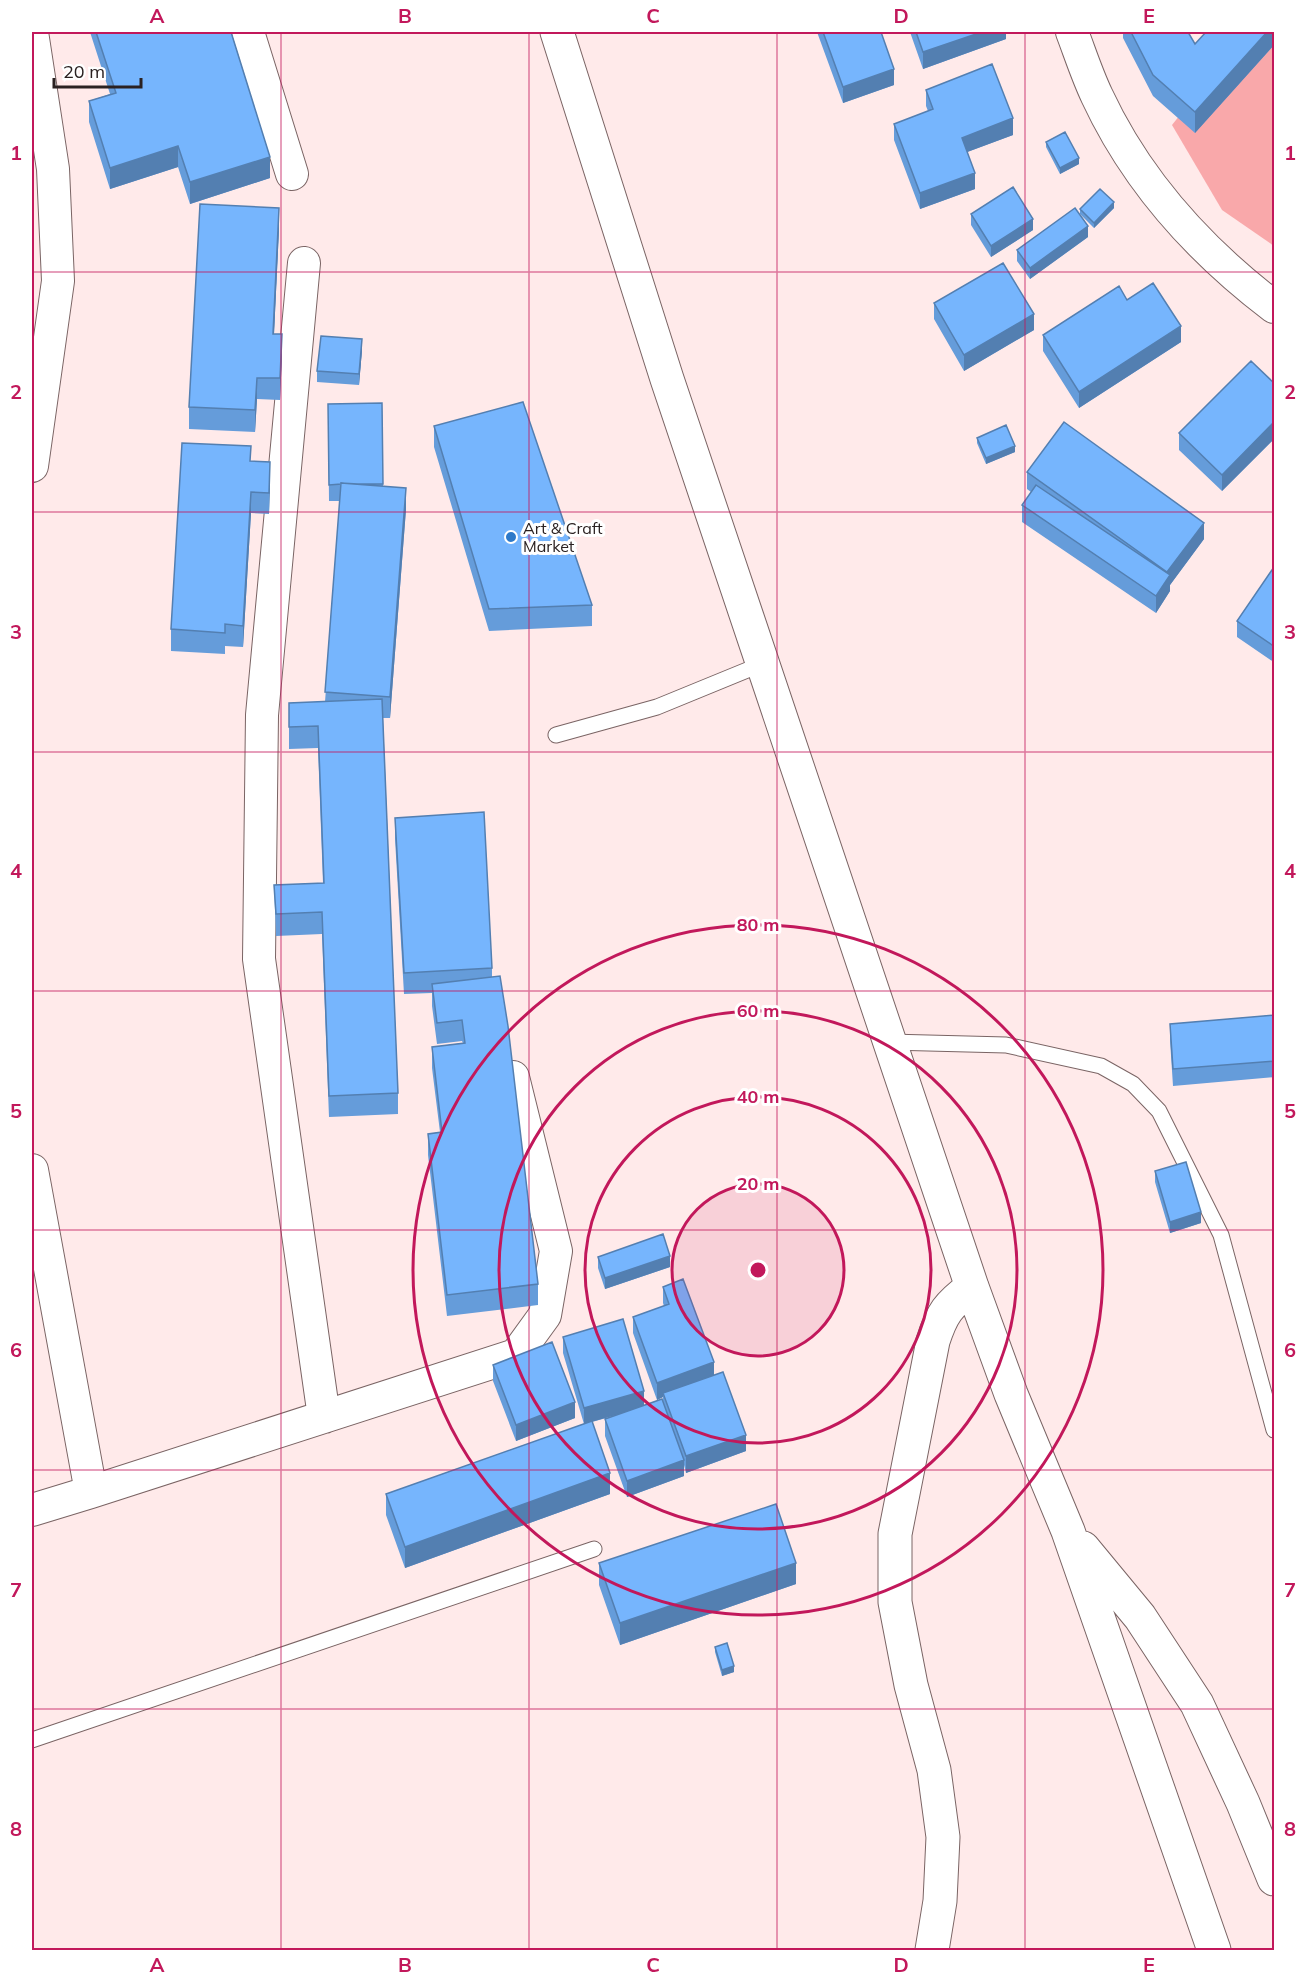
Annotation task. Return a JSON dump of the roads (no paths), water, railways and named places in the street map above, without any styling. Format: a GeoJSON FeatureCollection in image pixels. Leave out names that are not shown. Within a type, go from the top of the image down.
{"type":"FeatureCollection","features":[{"type":"Feature","properties":{"kind":"main road"},"geometry":{"type":"LineString","coordinates":[[557,32],[667,379],[972,1287],[1011,1394],[1068,1531],[1214,1950]]}},
{"type":"Feature","properties":{"kind":"main road"},"geometry":{"type":"LineString","coordinates":[[932,1950],[940,1901],[943,1837],[934,1770],[911,1685],[895,1602],[895,1534],[933,1341],[941,1318],[954,1301],[972,1287]]}},
{"type":"Feature","properties":{"kind":"main road"},"geometry":{"type":"LineString","coordinates":[[1068,1531],[1140,1617],[1197,1704],[1244,1803],[1275,1879]]}},
{"type":"Feature","properties":{"kind":"street"},"geometry":{"type":"LineString","coordinates":[[32,32],[53,169],[58,281],[32,466]]}},
{"type":"Feature","properties":{"kind":"street"},"geometry":{"type":"LineString","coordinates":[[248,32],[292,174]]}},
{"type":"Feature","properties":{"kind":"street"},"geometry":{"type":"LineString","coordinates":[[1072,32],[1097,96],[1132,160],[1164,204],[1212,257],[1275,307]]}},
{"type":"Feature","properties":{"kind":"street"},"geometry":{"type":"LineString","coordinates":[[304,263],[262,715],[259,959],[324,1417]]}},
{"type":"Feature","properties":{"kind":"street"},"geometry":{"type":"LineString","coordinates":[[32,1510],[516,1355],[545,1315],[556,1251],[513,1077]]}},
{"type":"Feature","properties":{"kind":"street"},"geometry":{"type":"LineString","coordinates":[[32,1170],[91,1492]]}},
{"type":"Feature","properties":{"kind":"lane"},"geometry":{"type":"LineString","coordinates":[[556,735],[657,706],[762,664]]}},
{"type":"Feature","properties":{"kind":"lane"},"geometry":{"type":"LineString","coordinates":[[889,1041],[1006,1045],[1101,1066],[1133,1084],[1159,1111],[1221,1235],[1275,1430]]}},
{"type":"Feature","properties":{"kind":"lane"},"geometry":{"type":"LineString","coordinates":[[32,1740],[594,1549]]}},
{"type":"Feature","properties":{"kind":"place","name":"Art & Craft Market"},"geometry":{"type":"Point","coordinates":[511,537]}}]}
